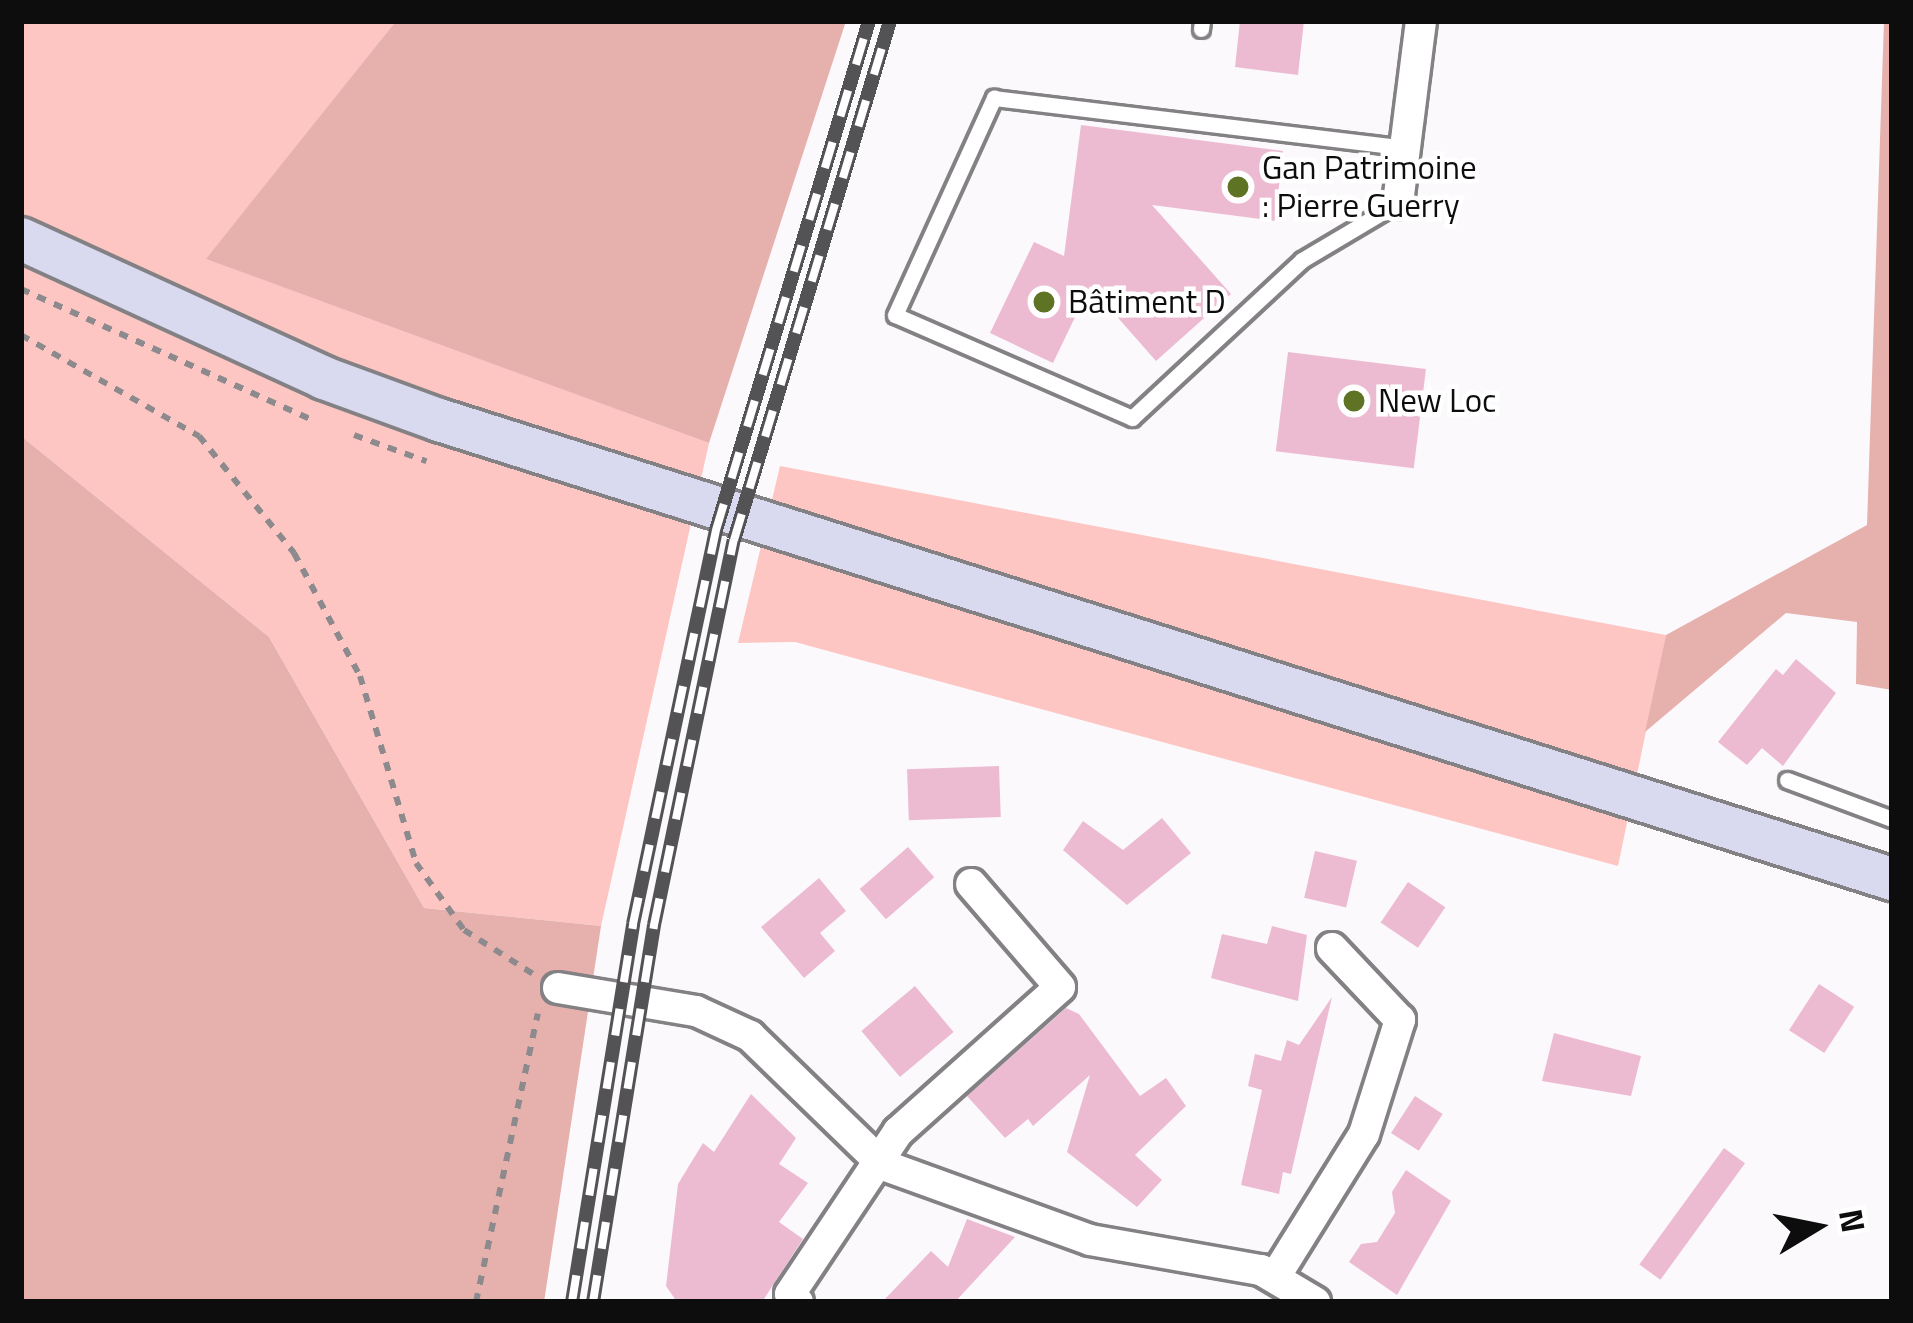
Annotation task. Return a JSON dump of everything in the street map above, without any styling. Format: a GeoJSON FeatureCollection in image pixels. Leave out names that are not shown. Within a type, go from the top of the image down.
{"type":"FeatureCollection","features":[{"type":"Feature","properties":{"kind":"main road"},"geometry":{"type":"LineString","coordinates":[[21,239],[303,369],[440,420],[1892,879]]}},
{"type":"Feature","properties":{"kind":"street"},"geometry":{"type":"LineString","coordinates":[[1398,203],[1421,21]]}},
{"type":"Feature","properties":{"kind":"street"},"geometry":{"type":"LineString","coordinates":[[798,1302],[790,1294],[883,1166],[898,1132],[1060,988],[971,884]]}},
{"type":"Feature","properties":{"kind":"street"},"geometry":{"type":"LineString","coordinates":[[1274,1277],[1364,1133],[1400,1020],[1332,948]]}},
{"type":"Feature","properties":{"kind":"street"},"geometry":{"type":"LineString","coordinates":[[558,988],[696,1011],[750,1036],[883,1166],[1090,1240],[1274,1277],[1315,1302]]}},
{"type":"Feature","properties":{"kind":"lane"},"geometry":{"type":"LineString","coordinates":[[1398,203],[1302,260],[1132,418],[895,315],[994,98],[1405,148]]}},
{"type":"Feature","properties":{"kind":"lane"},"geometry":{"type":"LineString","coordinates":[[1787,780],[1892,819]]}},
{"type":"Feature","properties":{"kind":"path"},"geometry":{"type":"LineString","coordinates":[[21,335],[200,436],[294,553],[360,676],[416,863],[464,930],[558,988],[534,1019],[476,1302]]}},
{"type":"Feature","properties":{"kind":"shaded area"},"geometry":{"type":"Polygon","coordinates":[[[21,21],[396,21],[207,259],[709,443],[601,926],[424,908],[269,637],[21,436],[21,21]]]}},
{"type":"Feature","properties":{"kind":"shaded area"},"geometry":{"type":"Polygon","coordinates":[[[396,21],[846,21],[709,443],[206,259],[396,21]]]}},
{"type":"Feature","properties":{"kind":"shaded area"},"geometry":{"type":"Polygon","coordinates":[[[1884,21],[1892,21],[1892,690],[1856,684],[1857,622],[1786,613],[1645,732],[1666,635],[1867,525],[1884,21]]]}},
{"type":"Feature","properties":{"kind":"shaded area"},"geometry":{"type":"Polygon","coordinates":[[[21,436],[269,637],[424,908],[601,926],[544,1302],[21,1302],[21,436]]]}},
{"type":"Feature","properties":{"kind":"shaded area"},"geometry":{"type":"Polygon","coordinates":[[[780,466],[1666,635],[1618,866],[795,642],[738,643],[780,466]]]}},
{"type":"Feature","properties":{"kind":"building"},"geometry":{"type":"Polygon","coordinates":[[[1240,21],[1304,21],[1298,75],[1235,67],[1240,21]]]}},
{"type":"Feature","properties":{"kind":"building"},"geometry":{"type":"Polygon","coordinates":[[[1081,125],[1283,151],[1275,221],[1152,205],[1231,294],[1156,361],[1090,286],[1053,363],[990,333],[1034,242],[1064,256],[1081,125]]]}},
{"type":"Feature","properties":{"kind":"building"},"geometry":{"type":"Polygon","coordinates":[[[1288,352],[1426,369],[1414,468],[1276,451],[1288,352]]]}},
{"type":"Feature","properties":{"kind":"building"},"geometry":{"type":"Polygon","coordinates":[[[1796,659],[1836,693],[1783,766],[1762,748],[1747,765],[1718,742],[1776,669],[1783,675],[1796,659]]]}},
{"type":"Feature","properties":{"kind":"building"},"geometry":{"type":"Polygon","coordinates":[[[999,766],[1001,817],[909,820],[907,769],[999,766]]]}},
{"type":"Feature","properties":{"kind":"building"},"geometry":{"type":"Polygon","coordinates":[[[1162,818],[1191,853],[1127,905],[1063,850],[1083,821],[1123,850],[1162,818]]]}},
{"type":"Feature","properties":{"kind":"building"},"geometry":{"type":"Polygon","coordinates":[[[908,847],[934,877],[886,919],[860,889],[908,847]]]}},
{"type":"Feature","properties":{"kind":"building"},"geometry":{"type":"Polygon","coordinates":[[[1315,851],[1357,861],[1346,907],[1304,898],[1315,851]]]}},
{"type":"Feature","properties":{"kind":"building"},"geometry":{"type":"Polygon","coordinates":[[[819,878],[846,911],[820,933],[835,951],[804,978],[761,927],[819,878]]]}},
{"type":"Feature","properties":{"kind":"building"},"geometry":{"type":"Polygon","coordinates":[[[1408,882],[1445,907],[1418,948],[1381,923],[1408,882]]]}},
{"type":"Feature","properties":{"kind":"building"},"geometry":{"type":"Polygon","coordinates":[[[1272,926],[1307,935],[1298,1001],[1211,978],[1222,934],[1267,944],[1272,926]]]}},
{"type":"Feature","properties":{"kind":"building"},"geometry":{"type":"Polygon","coordinates":[[[1819,984],[1854,1007],[1824,1053],[1789,1030],[1819,984]]]}},
{"type":"Feature","properties":{"kind":"building"},"geometry":{"type":"Polygon","coordinates":[[[915,986],[954,1032],[900,1077],[861,1031],[915,986]]]}},
{"type":"Feature","properties":{"kind":"building"},"geometry":{"type":"Polygon","coordinates":[[[1332,997],[1291,1174],[1283,1172],[1279,1194],[1241,1185],[1262,1090],[1248,1086],[1255,1054],[1281,1061],[1287,1040],[1299,1045],[1332,997]]]}},
{"type":"Feature","properties":{"kind":"building"},"geometry":{"type":"Polygon","coordinates":[[[1066,1008],[1079,1014],[1140,1096],[1166,1078],[1186,1106],[1135,1155],[1162,1180],[1137,1207],[1067,1152],[1090,1075],[1033,1126],[1028,1119],[1005,1138],[967,1096],[1066,1008]]]}},
{"type":"Feature","properties":{"kind":"building"},"geometry":{"type":"Polygon","coordinates":[[[1554,1033],[1641,1056],[1631,1096],[1542,1081],[1554,1033]]]}},
{"type":"Feature","properties":{"kind":"building"},"geometry":{"type":"Polygon","coordinates":[[[751,1094],[796,1138],[779,1164],[808,1183],[779,1222],[803,1239],[762,1302],[677,1302],[666,1286],[678,1184],[703,1143],[714,1152],[751,1094]]]}},
{"type":"Feature","properties":{"kind":"building"},"geometry":{"type":"Polygon","coordinates":[[[1415,1096],[1443,1114],[1419,1151],[1391,1133],[1415,1096]]]}},
{"type":"Feature","properties":{"kind":"building"},"geometry":{"type":"Polygon","coordinates":[[[1724,1148],[1745,1163],[1660,1280],[1639,1264],[1724,1148]]]}},
{"type":"Feature","properties":{"kind":"building"},"geometry":{"type":"Polygon","coordinates":[[[1406,1170],[1451,1201],[1397,1295],[1349,1262],[1361,1244],[1377,1242],[1395,1213],[1392,1192],[1406,1170]]]}},
{"type":"Feature","properties":{"kind":"building"},"geometry":{"type":"Polygon","coordinates":[[[967,1219],[1015,1237],[955,1302],[882,1302],[931,1251],[948,1267],[967,1219]]]}},
{"type":"Feature","properties":{"kind":"railway"},"geometry":{"type":"LineString","coordinates":[[572,1302],[633,924],[716,530],[869,21]]}},
{"type":"Feature","properties":{"kind":"railway"},"geometry":{"type":"LineString","coordinates":[[593,1302],[654,925],[734,540],[890,21]]}},
{"type":"Feature","properties":{"kind":"place","name":"Gan Patrimoine : Pierre Guerry"},"geometry":{"type":"Point","coordinates":[1238,187]}},
{"type":"Feature","properties":{"kind":"place","name":"Bâtiment D"},"geometry":{"type":"Point","coordinates":[1044,302]}},
{"type":"Feature","properties":{"kind":"place","name":"New Loc"},"geometry":{"type":"Point","coordinates":[1354,401]}}]}
